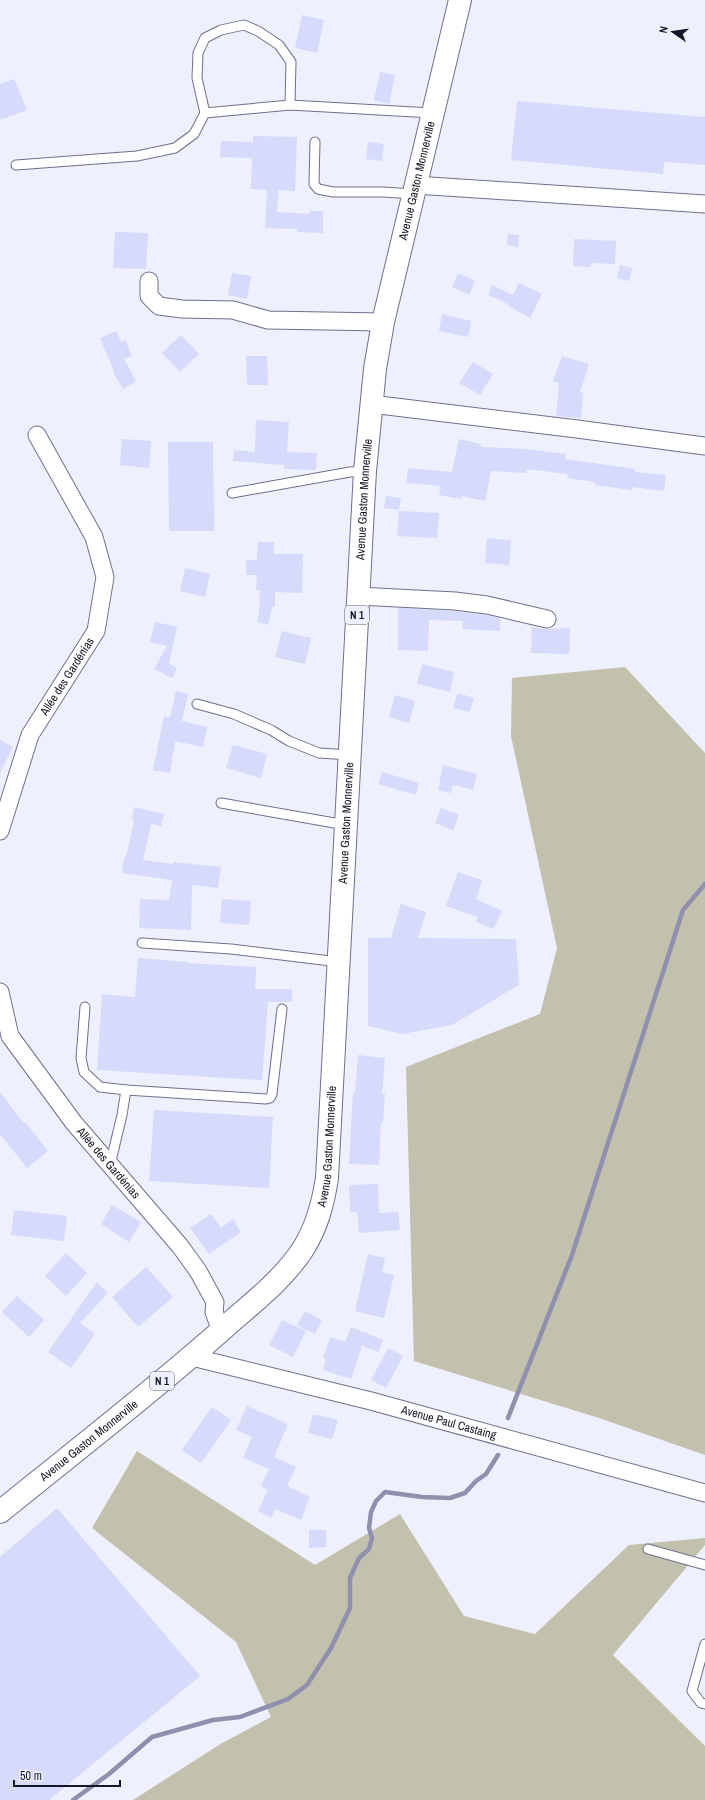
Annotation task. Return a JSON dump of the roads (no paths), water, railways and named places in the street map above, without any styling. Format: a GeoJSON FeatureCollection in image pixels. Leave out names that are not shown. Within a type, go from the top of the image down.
{"type":"FeatureCollection","features":[{"type":"Feature","properties":{"kind":"main road","name":"Avenue Gaston Monnerville"},"geometry":{"type":"LineString","coordinates":[[0,1512],[192,1357],[276,1281],[292,1264],[310,1236],[324,1198],[327,1178],[365,472],[371,404],[383,322],[460,0]]}},
{"type":"Feature","properties":{"kind":"street"},"geometry":{"type":"LineString","coordinates":[[414,190],[705,204]]}},
{"type":"Feature","properties":{"kind":"street"},"geometry":{"type":"LineString","coordinates":[[149,281],[150,296],[159,306],[182,309],[234,310],[268,320],[383,322]]}},
{"type":"Feature","properties":{"kind":"street"},"geometry":{"type":"LineString","coordinates":[[371,404],[705,446]]}},
{"type":"Feature","properties":{"kind":"street","name":"Allée des Gardénias"},"geometry":{"type":"LineString","coordinates":[[0,831],[30,735],[96,631],[105,577],[94,538],[37,435]]}},
{"type":"Feature","properties":{"kind":"street"},"geometry":{"type":"LineString","coordinates":[[358,596],[475,603],[547,619]]}},
{"type":"Feature","properties":{"kind":"street","name":"Allée des Gardénias"},"geometry":{"type":"LineString","coordinates":[[0,992],[10,1036],[74,1123],[162,1223],[198,1271],[215,1302],[214,1312],[221,1331]]}},
{"type":"Feature","properties":{"kind":"street","name":"Avenue Paul Castaing"},"geometry":{"type":"LineString","coordinates":[[192,1357],[378,1403],[705,1493]]}},
{"type":"Feature","properties":{"kind":"lane"},"geometry":{"type":"LineString","coordinates":[[16,165],[137,156],[175,148],[194,134],[205,113],[197,78],[198,53],[205,38],[221,30],[244,25],[258,31],[278,45],[291,62],[290,105]]}},
{"type":"Feature","properties":{"kind":"lane"},"geometry":{"type":"LineString","coordinates":[[205,113],[290,105],[432,113]]}},
{"type":"Feature","properties":{"kind":"lane"},"geometry":{"type":"LineString","coordinates":[[315,142],[314,184],[318,189],[333,192],[383,192],[414,190]]}},
{"type":"Feature","properties":{"kind":"lane"},"geometry":{"type":"LineString","coordinates":[[232,493],[350,472],[365,472]]}},
{"type":"Feature","properties":{"kind":"lane"},"geometry":{"type":"LineString","coordinates":[[196,704],[234,714],[271,730],[289,741],[319,753],[350,755]]}},
{"type":"Feature","properties":{"kind":"lane"},"geometry":{"type":"LineString","coordinates":[[221,803],[346,826]]}},
{"type":"Feature","properties":{"kind":"lane"},"geometry":{"type":"LineString","coordinates":[[142,944],[231,949],[339,962]]}},
{"type":"Feature","properties":{"kind":"lane"},"geometry":{"type":"LineString","coordinates":[[85,1007],[81,1058],[84,1072],[100,1087],[266,1099],[270,1098],[282,1009]]}},
{"type":"Feature","properties":{"kind":"lane"},"geometry":{"type":"LineString","coordinates":[[110,1165],[122,1115],[126,1090]]}},
{"type":"Feature","properties":{"kind":"lane"},"geometry":{"type":"LineString","coordinates":[[648,1549],[705,1565]]}},
{"type":"Feature","properties":{"kind":"lane"},"geometry":{"type":"LineString","coordinates":[[705,1644],[692,1691],[701,1703],[705,1704]]}},
{"type":"Feature","properties":{"kind":"waterway"},"geometry":{"type":"LineString","coordinates":[[508,1418],[572,1255],[683,910],[705,884]]}},
{"type":"Feature","properties":{"kind":"waterway"},"geometry":{"type":"LineString","coordinates":[[73,1800],[109,1774],[152,1737],[213,1720],[240,1717],[288,1699],[307,1685],[331,1648],[350,1608],[350,1578],[359,1558],[369,1549],[372,1538],[369,1528],[371,1512],[376,1501],[385,1492],[422,1497],[450,1498],[465,1493],[476,1481],[486,1474],[498,1455]]}}]}
